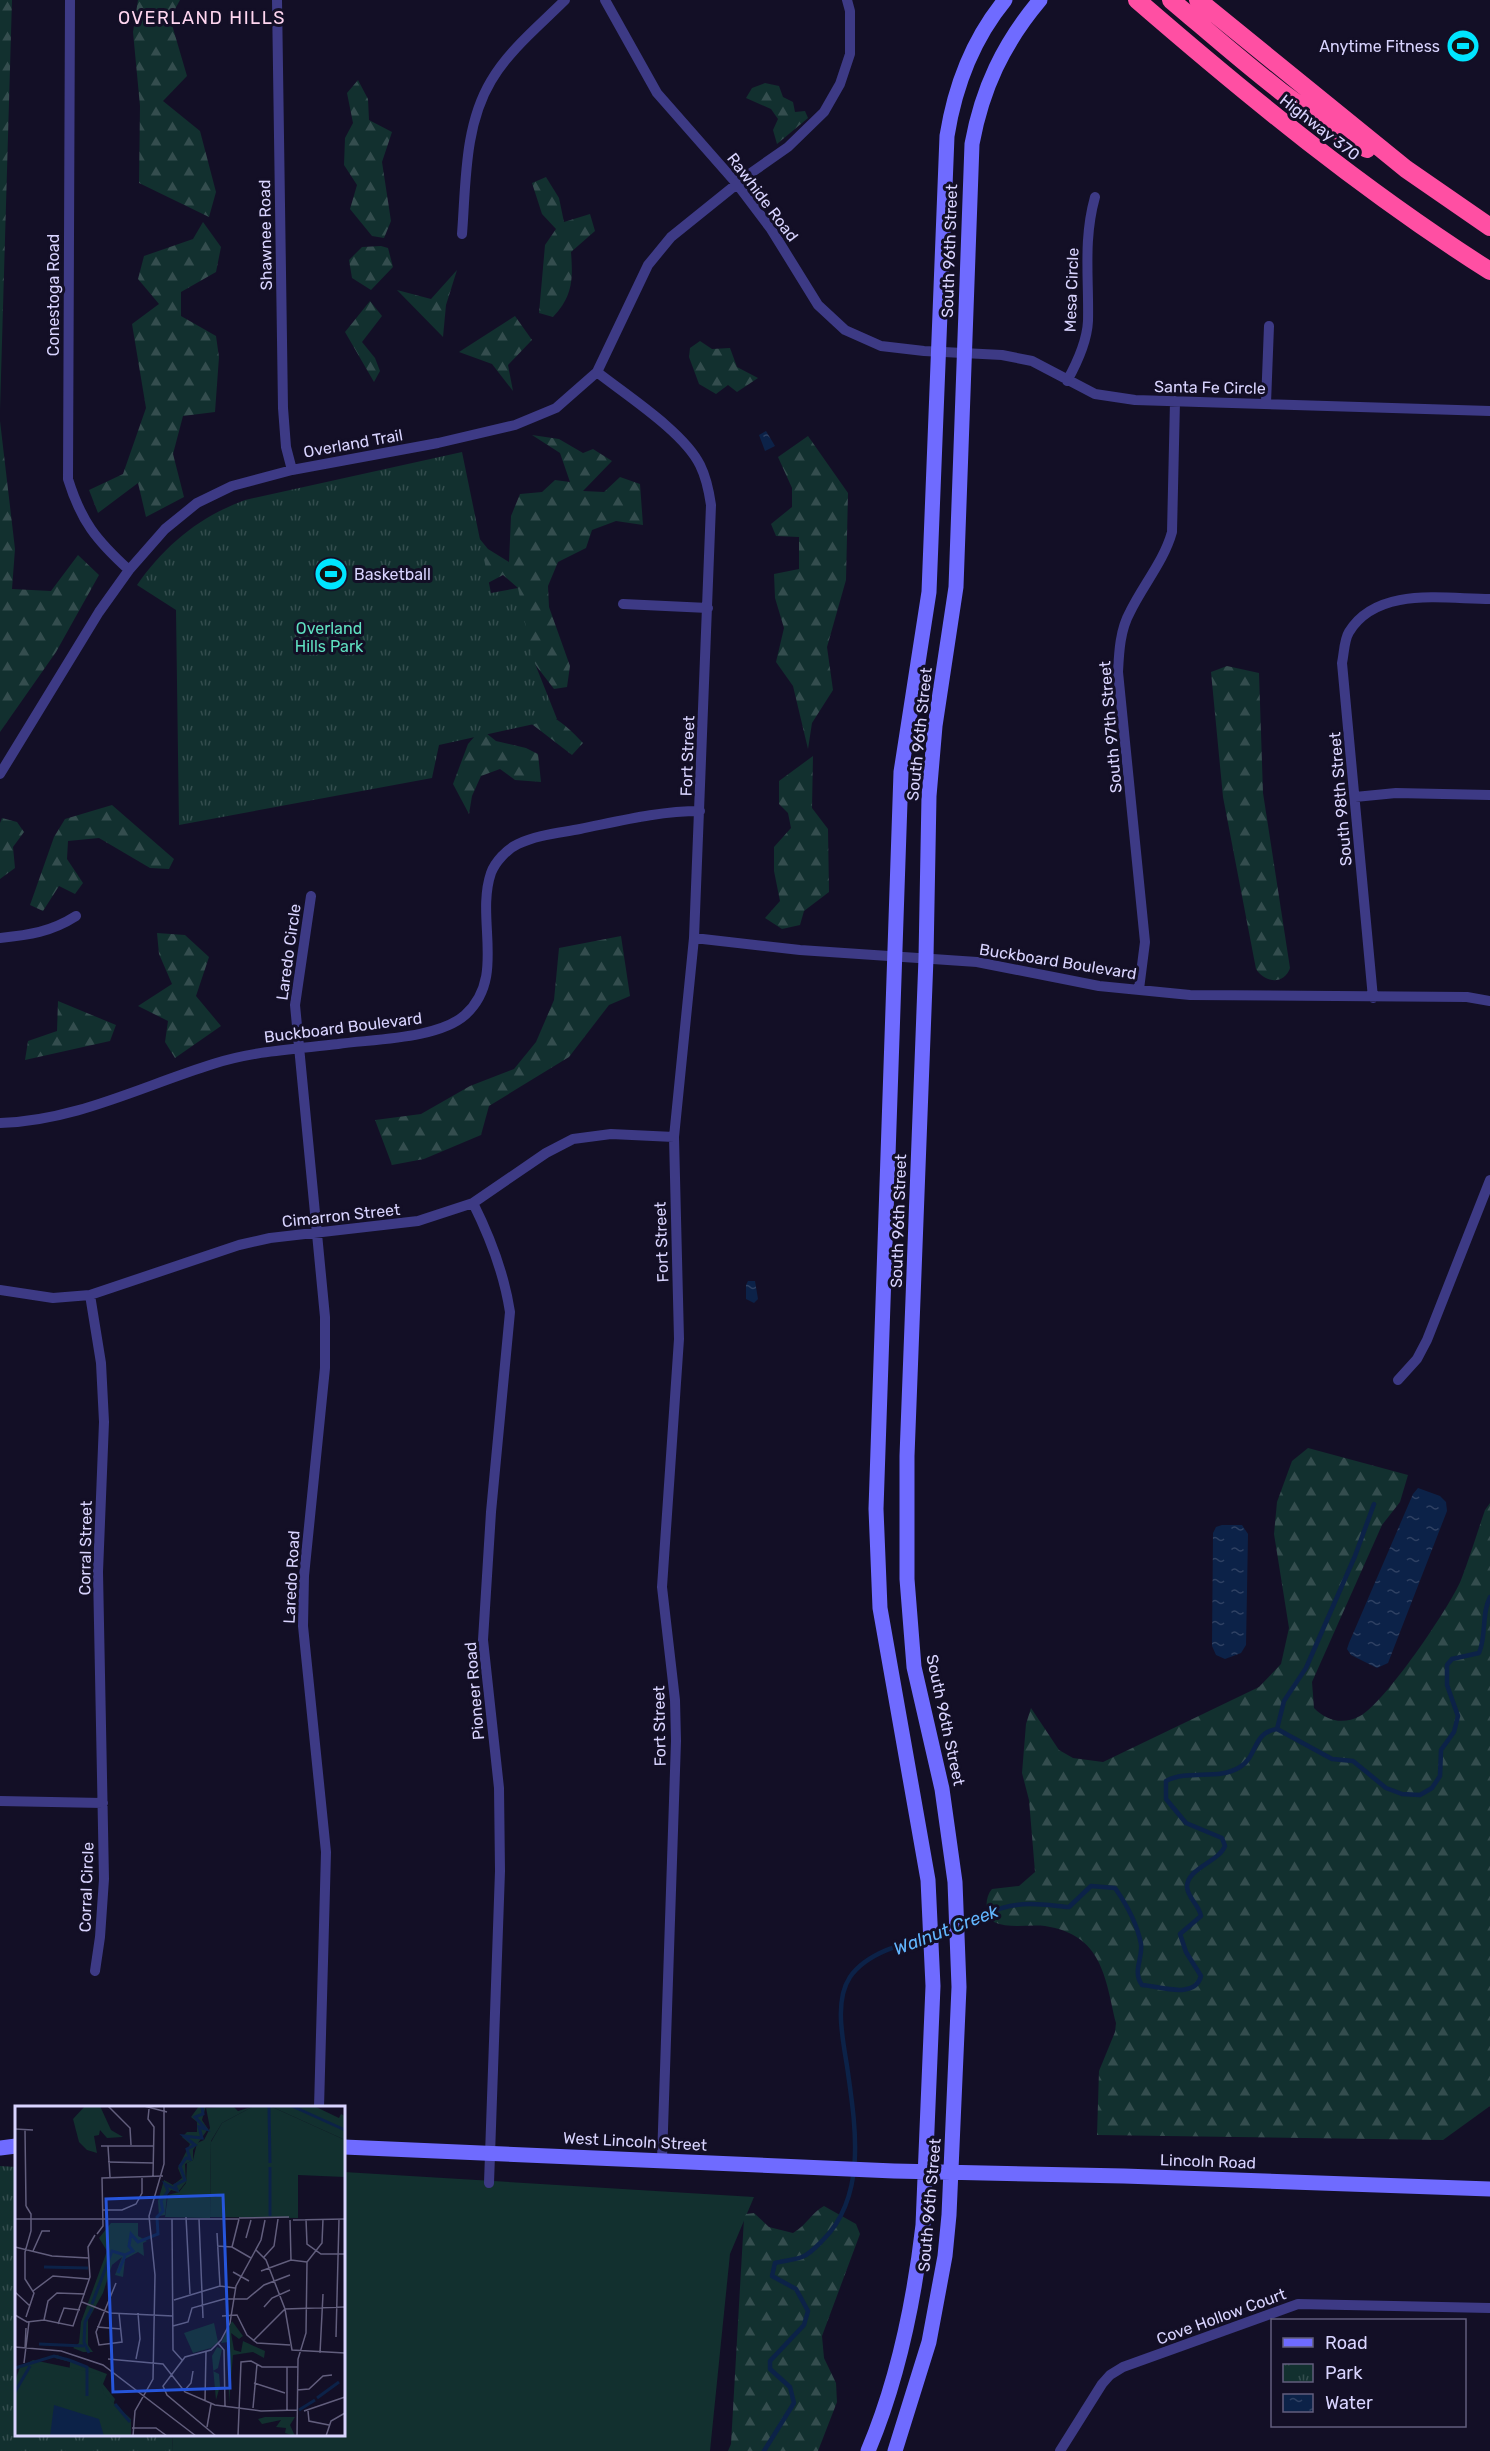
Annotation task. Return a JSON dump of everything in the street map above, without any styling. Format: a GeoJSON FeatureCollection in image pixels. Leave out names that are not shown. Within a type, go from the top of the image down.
{"type":"FeatureCollection","features":[{"type":"Feature","properties":{"kind":"highway","name":"Highway 370"},"geometry":{"type":"LineString","coordinates":[[1137,0],[1229,80],[1335,164],[1401,212],[1490,271]]}},
{"type":"Feature","properties":{"kind":"highway"},"geometry":{"type":"LineString","coordinates":[[1171,0],[1274,86],[1330,128],[1406,170]]}},
{"type":"Feature","properties":{"kind":"highway","name":"Highway 370"},"geometry":{"type":"LineString","coordinates":[[1198,0],[1406,170],[1490,227]]}},
{"type":"Feature","properties":{"kind":"main road","name":"South 96th Street"},"geometry":{"type":"LineString","coordinates":[[867,2451],[898,2361],[909,2312],[923,2225],[933,1986],[928,1880],[880,1608],[876,1509],[901,772],[929,592],[945,169],[951,110],[979,38],[1005,0]]}},
{"type":"Feature","properties":{"kind":"main road","name":"South 96th Street"},"geometry":{"type":"LineString","coordinates":[[896,2451],[916,2391],[939,2296],[950,2215],[959,1987],[955,1882],[942,1789],[914,1667],[907,1579],[907,1456],[926,958],[929,796],[934,726],[956,587],[970,176],[977,119],[983,95],[1001,54],[1040,0]]}},
{"type":"Feature","properties":{"kind":"main road"},"geometry":{"type":"LineString","coordinates":[[0,2148],[15,2146]]}},
{"type":"Feature","properties":{"kind":"main road","name":"West Lincoln Street"},"geometry":{"type":"LineString","coordinates":[[345,2147],[925,2172]]}},
{"type":"Feature","properties":{"kind":"main road","name":"Lincoln Road"},"geometry":{"type":"LineString","coordinates":[[925,2172],[1490,2189]]}},
{"type":"Feature","properties":{"kind":"street","name":"Conestoga Road"},"geometry":{"type":"LineString","coordinates":[[70,0],[68,478],[77,509],[91,533],[129,570]]}},
{"type":"Feature","properties":{"kind":"street","name":"Shawnee Road"},"geometry":{"type":"LineString","coordinates":[[277,0],[283,408],[286,447],[292,470]]}},
{"type":"Feature","properties":{"kind":"street"},"geometry":{"type":"LineString","coordinates":[[462,234],[466,174],[476,112],[490,82],[508,57],[565,0]]}},
{"type":"Feature","properties":{"kind":"street","name":"Rawhide Road"},"geometry":{"type":"LineString","coordinates":[[605,0],[657,93],[737,184],[771,229],[818,305],[845,330],[881,346],[939,351]]}},
{"type":"Feature","properties":{"kind":"street","name":"Overland Trail"},"geometry":{"type":"LineString","coordinates":[[0,774],[99,612],[129,570],[165,529],[198,503],[232,486],[292,470],[438,443],[515,425],[556,408],[597,372],[648,265],[671,237],[788,147],[824,112],[840,84],[850,54],[850,11],[847,0]]}},
{"type":"Feature","properties":{"kind":"street","name":"Mesa Circle"},"geometry":{"type":"LineString","coordinates":[[1067,381],[1081,351],[1088,322],[1085,263],[1095,197]]}},
{"type":"Feature","properties":{"kind":"street"},"geometry":{"type":"LineString","coordinates":[[1266,403],[1269,326]]}},
{"type":"Feature","properties":{"kind":"street","name":"Santa Fe Circle"},"geometry":{"type":"LineString","coordinates":[[939,351],[1002,355],[1032,361],[1095,394],[1135,400],[1490,411]]}},
{"type":"Feature","properties":{"kind":"street","name":"Fort Street"},"geometry":{"type":"LineString","coordinates":[[597,372],[672,432],[699,463],[707,482],[711,504],[694,938],[674,1137],[680,1339],[662,1587],[675,1700],[676,1742],[662,2159]]}},
{"type":"Feature","properties":{"kind":"street","name":"South 97th Street"},"geometry":{"type":"LineString","coordinates":[[1139,989],[1145,942],[1118,672],[1119,655],[1129,613],[1168,546],[1172,532],[1175,401]]}},
{"type":"Feature","properties":{"kind":"street","name":"South 98th Street"},"geometry":{"type":"LineString","coordinates":[[1373,998],[1342,663],[1348,633],[1373,608],[1404,598],[1490,599]]}},
{"type":"Feature","properties":{"kind":"street"},"geometry":{"type":"LineString","coordinates":[[623,604],[708,608]]}},
{"type":"Feature","properties":{"kind":"street"},"geometry":{"type":"LineString","coordinates":[[1355,796],[1396,793],[1490,795]]}},
{"type":"Feature","properties":{"kind":"street","name":"Buckboard Boulevard"},"geometry":{"type":"LineString","coordinates":[[0,1123],[33,1122],[73,1114],[243,1055],[445,1028],[464,1017],[478,1001],[485,986],[489,963],[487,895],[492,872],[501,856],[516,844],[539,837],[671,811],[700,811]]}},
{"type":"Feature","properties":{"kind":"street","name":"Laredo Circle"},"geometry":{"type":"LineString","coordinates":[[298,1048],[295,1005],[311,896]]}},
{"type":"Feature","properties":{"kind":"street"},"geometry":{"type":"LineString","coordinates":[[0,938],[36,934],[58,928],[76,916]]}},
{"type":"Feature","properties":{"kind":"street","name":"Buckboard Boulevard"},"geometry":{"type":"LineString","coordinates":[[694,938],[800,950],[977,962],[1053,979],[1190,995],[1467,997],[1490,1001]]}},
{"type":"Feature","properties":{"kind":"street","name":"Laredo Road"},"geometry":{"type":"LineString","coordinates":[[298,1048],[319,1233],[325,1317],[325,1368],[304,1576],[303,1626],[326,1852],[319,2106]]}},
{"type":"Feature","properties":{"kind":"street","name":"Cimarron Street"},"geometry":{"type":"LineString","coordinates":[[0,1290],[53,1298],[90,1295],[239,1245],[270,1238],[418,1221],[473,1203],[546,1153],[573,1139],[611,1134],[674,1137]]}},
{"type":"Feature","properties":{"kind":"street"},"geometry":{"type":"LineString","coordinates":[[1398,1380],[1418,1359],[1427,1340],[1490,1180]]}},
{"type":"Feature","properties":{"kind":"street","name":"Pioneer Road"},"geometry":{"type":"LineString","coordinates":[[473,1203],[495,1249],[506,1284],[510,1312],[490,1523],[483,1640],[499,1788],[500,1871],[489,2183]]}},
{"type":"Feature","properties":{"kind":"street","name":"Corral Street"},"geometry":{"type":"LineString","coordinates":[[90,1295],[101,1364],[104,1422],[98,1572],[102,1803]]}},
{"type":"Feature","properties":{"kind":"street"},"geometry":{"type":"LineString","coordinates":[[0,1801],[102,1803]]}},
{"type":"Feature","properties":{"kind":"street","name":"Corral Circle"},"geometry":{"type":"LineString","coordinates":[[95,1971],[104,1879],[102,1803]]}},
{"type":"Feature","properties":{"kind":"street","name":"Cove Hollow Court"},"geometry":{"type":"LineString","coordinates":[[1060,2451],[1110,2375],[1123,2367],[1298,2304],[1490,2308]]}},
{"type":"Feature","properties":{"kind":"green space"},"geometry":{"type":"Polygon","coordinates":[[[0,0],[12,0],[0,410],[0,0]]]}},
{"type":"Feature","properties":{"kind":"green space"},"geometry":{"type":"Polygon","coordinates":[[[138,0],[180,0],[170,18],[187,76],[163,101],[200,131],[216,192],[209,217],[139,183],[140,106],[133,32],[138,0]]]}},
{"type":"Feature","properties":{"kind":"green space"},"geometry":{"type":"Polygon","coordinates":[[[358,80],[368,99],[369,120],[392,132],[382,162],[391,221],[384,238],[372,236],[350,209],[357,185],[344,165],[345,138],[353,123],[347,93],[358,80]]]}},
{"type":"Feature","properties":{"kind":"green space"},"geometry":{"type":"Polygon","coordinates":[[[765,83],[779,86],[783,97],[793,102],[795,112],[805,111],[808,118],[777,144],[773,130],[778,119],[771,109],[746,98],[752,88],[765,83]]]}},
{"type":"Feature","properties":{"kind":"green space"},"geometry":{"type":"Polygon","coordinates":[[[546,177],[559,198],[564,222],[590,214],[595,231],[571,252],[570,287],[565,302],[553,317],[539,313],[545,245],[556,229],[542,214],[532,183],[546,177]]]}},
{"type":"Feature","properties":{"kind":"green space"},"geometry":{"type":"Polygon","coordinates":[[[203,222],[221,247],[216,272],[181,292],[181,316],[216,336],[219,357],[215,412],[183,416],[173,454],[184,497],[146,517],[138,483],[98,513],[89,490],[123,474],[146,408],[132,324],[159,304],[138,279],[144,256],[193,239],[203,222]]]}},
{"type":"Feature","properties":{"kind":"green space"},"geometry":{"type":"Polygon","coordinates":[[[362,247],[388,248],[393,267],[371,290],[352,278],[349,260],[362,247]]]}},
{"type":"Feature","properties":{"kind":"green space"},"geometry":{"type":"Polygon","coordinates":[[[457,270],[446,305],[443,337],[397,290],[431,299],[457,270]]]}},
{"type":"Feature","properties":{"kind":"green space"},"geometry":{"type":"Polygon","coordinates":[[[370,301],[382,316],[362,342],[375,358],[380,371],[374,382],[345,332],[370,301]]]}},
{"type":"Feature","properties":{"kind":"green space"},"geometry":{"type":"Polygon","coordinates":[[[515,316],[532,340],[508,365],[513,391],[492,364],[459,352],[515,316]]]}},
{"type":"Feature","properties":{"kind":"green space"},"geometry":{"type":"Polygon","coordinates":[[[700,341],[712,349],[730,348],[737,367],[758,378],[737,392],[728,385],[716,394],[699,384],[689,357],[690,348],[700,341]]]}},
{"type":"Feature","properties":{"kind":"green space"},"geometry":{"type":"Polygon","coordinates":[[[0,421],[15,549],[12,589],[51,591],[78,555],[99,575],[56,652],[0,732],[0,421]]]}},
{"type":"Feature","properties":{"kind":"green space"},"geometry":{"type":"Polygon","coordinates":[[[532,435],[559,439],[583,453],[593,449],[612,461],[583,491],[604,492],[620,477],[640,484],[643,525],[616,521],[592,530],[586,548],[558,562],[548,586],[549,607],[570,666],[567,687],[554,689],[534,663],[512,648],[518,588],[503,575],[486,584],[460,515],[488,549],[509,562],[511,516],[520,494],[542,492],[555,480],[570,482],[560,453],[532,435]]]}},
{"type":"Feature","properties":{"kind":"green space"},"geometry":{"type":"Polygon","coordinates":[[[808,436],[848,493],[846,580],[827,647],[833,690],[812,723],[808,749],[793,686],[776,662],[784,628],[775,598],[774,574],[799,569],[799,537],[776,536],[771,524],[792,507],[792,488],[778,457],[808,436]]]}},
{"type":"Feature","properties":{"kind":"green space","name":"Overland Hills Park"},"geometry":{"type":"Polygon","coordinates":[[[462,452],[491,593],[518,588],[532,656],[557,719],[439,745],[432,778],[179,825],[176,610],[137,585],[159,557],[184,534],[213,515],[245,500],[462,452]]]}},
{"type":"Feature","properties":{"kind":"green space"},"geometry":{"type":"Polygon","coordinates":[[[1227,666],[1259,673],[1263,793],[1290,968],[1283,977],[1274,980],[1264,977],[1256,969],[1223,797],[1211,672],[1227,666]]]}},
{"type":"Feature","properties":{"kind":"green space"},"geometry":{"type":"Polygon","coordinates":[[[502,701],[527,706],[547,714],[565,725],[583,743],[572,755],[502,701]]]}},
{"type":"Feature","properties":{"kind":"green space"},"geometry":{"type":"Polygon","coordinates":[[[481,729],[496,741],[526,748],[538,754],[541,782],[515,780],[500,769],[481,776],[472,796],[469,814],[453,784],[468,744],[481,729]]]}},
{"type":"Feature","properties":{"kind":"green space"},"geometry":{"type":"Polygon","coordinates":[[[813,756],[812,808],[828,829],[829,892],[804,911],[800,925],[782,929],[765,918],[780,901],[774,871],[774,847],[791,828],[788,813],[779,804],[779,781],[813,756]]]}},
{"type":"Feature","properties":{"kind":"green space"},"geometry":{"type":"Polygon","coordinates":[[[112,805],[174,859],[169,869],[150,868],[99,838],[68,841],[67,859],[83,883],[75,894],[59,886],[43,911],[30,905],[54,837],[65,819],[112,805]]]}},
{"type":"Feature","properties":{"kind":"green space"},"geometry":{"type":"Polygon","coordinates":[[[2,818],[17,822],[24,832],[13,847],[15,868],[0,879],[0,823],[2,818]]]}},
{"type":"Feature","properties":{"kind":"green space"},"geometry":{"type":"Polygon","coordinates":[[[157,933],[185,935],[209,957],[196,996],[221,1026],[175,1058],[165,1042],[168,1021],[138,1006],[172,984],[159,954],[157,933]]]}},
{"type":"Feature","properties":{"kind":"green space"},"geometry":{"type":"Polygon","coordinates":[[[621,936],[630,996],[609,1005],[569,1057],[489,1106],[481,1135],[424,1159],[392,1165],[375,1120],[421,1114],[470,1086],[514,1069],[536,1042],[554,1000],[559,948],[621,936]]]}},
{"type":"Feature","properties":{"kind":"green space"},"geometry":{"type":"Polygon","coordinates":[[[58,1001],[116,1025],[110,1041],[25,1060],[28,1041],[57,1031],[58,1001]]]}},
{"type":"Feature","properties":{"kind":"green space"},"geometry":{"type":"Polygon","coordinates":[[[1308,1448],[1408,1475],[1400,1502],[1382,1525],[1312,1682],[1314,1708],[1330,1719],[1341,1721],[1360,1716],[1371,1708],[1400,1675],[1444,1611],[1461,1580],[1485,1510],[1490,1503],[1490,2106],[1443,2140],[1097,2135],[1099,2071],[1115,2032],[1116,2023],[1104,1974],[1098,1960],[1079,1938],[1064,1931],[1045,1926],[1000,1924],[991,1919],[987,1911],[988,1897],[992,1889],[1019,1886],[1035,1872],[1029,1800],[1022,1773],[1026,1724],[1031,1708],[1059,1750],[1073,1758],[1103,1762],[1259,1687],[1281,1664],[1289,1628],[1274,1534],[1277,1502],[1292,1461],[1308,1448]]]}},
{"type":"Feature","properties":{"kind":"green space"},"geometry":{"type":"Polygon","coordinates":[[[0,2166],[15,2167],[15,2436],[173,2436],[172,2451],[0,2451],[0,2166]]]}},
{"type":"Feature","properties":{"kind":"green space"},"geometry":{"type":"Polygon","coordinates":[[[345,2172],[754,2197],[730,2254],[710,2451],[172,2451],[173,2436],[345,2436],[345,2172]]]}},
{"type":"Feature","properties":{"kind":"green space"},"geometry":{"type":"Polygon","coordinates":[[[824,2206],[856,2224],[860,2234],[822,2336],[824,2358],[836,2383],[837,2402],[818,2451],[728,2451],[731,2444],[744,2218],[746,2214],[754,2213],[769,2227],[793,2233],[824,2206]]]}},
{"type":"Feature","properties":{"kind":"water"},"geometry":{"type":"Polygon","coordinates":[[[766,431],[775,446],[765,451],[759,435],[766,431]]]}},
{"type":"Feature","properties":{"kind":"water"},"geometry":{"type":"Polygon","coordinates":[[[748,1281],[755,1281],[758,1299],[754,1303],[746,1299],[748,1281]]]}},
{"type":"Feature","properties":{"kind":"water"},"geometry":{"type":"Polygon","coordinates":[[[1418,1488],[1440,1496],[1446,1502],[1447,1511],[1388,1663],[1377,1668],[1351,1655],[1347,1649],[1413,1494],[1418,1488]]]}},
{"type":"Feature","properties":{"kind":"water"},"geometry":{"type":"Polygon","coordinates":[[[1242,1525],[1248,1534],[1246,1645],[1241,1653],[1225,1659],[1216,1655],[1212,1646],[1213,1533],[1216,1527],[1242,1525]]]}},
{"type":"Feature","properties":{"kind":"waterway"},"geometry":{"type":"LineString","coordinates":[[1277,1729],[1284,1701],[1306,1668],[1355,1556],[1374,1504]]}},
{"type":"Feature","properties":{"kind":"waterway","name":"Walnut Creek"},"geometry":{"type":"LineString","coordinates":[[764,2451],[794,2403],[790,2387],[770,2369],[770,2361],[804,2325],[808,2311],[796,2289],[772,2276],[775,2263],[805,2256],[823,2240],[837,2222],[847,2202],[852,2180],[855,2134],[841,2021],[842,1997],[850,1977],[869,1959],[894,1947],[955,1930],[1002,1908],[1036,1904],[1069,1907],[1091,1886],[1115,1888],[1124,1901],[1141,1944],[1138,1975],[1142,1985],[1176,1990],[1192,1988],[1201,1976],[1186,1952],[1180,1934],[1201,1916],[1188,1891],[1188,1880],[1197,1870],[1222,1852],[1225,1846],[1222,1838],[1186,1823],[1166,1799],[1166,1781],[1184,1776],[1222,1773],[1240,1767],[1250,1757],[1263,1735],[1277,1729],[1332,1759],[1353,1761],[1386,1788],[1402,1794],[1420,1795],[1432,1788],[1440,1776],[1441,1750],[1454,1732],[1458,1716],[1447,1685],[1447,1665],[1452,1659],[1479,1653],[1490,1597]]}},
{"type":"Feature","properties":{"kind":"place","name":"Anytime Fitness"},"geometry":{"type":"Point","coordinates":[1463,46]}},
{"type":"Feature","properties":{"kind":"place","name":"Basketball"},"geometry":{"type":"Point","coordinates":[331,574]}},
{"type":"Feature","properties":{"kind":"district","name":"OVERLAND HILLS"},"geometry":{"type":"Point","coordinates":[202,18]}}]}
